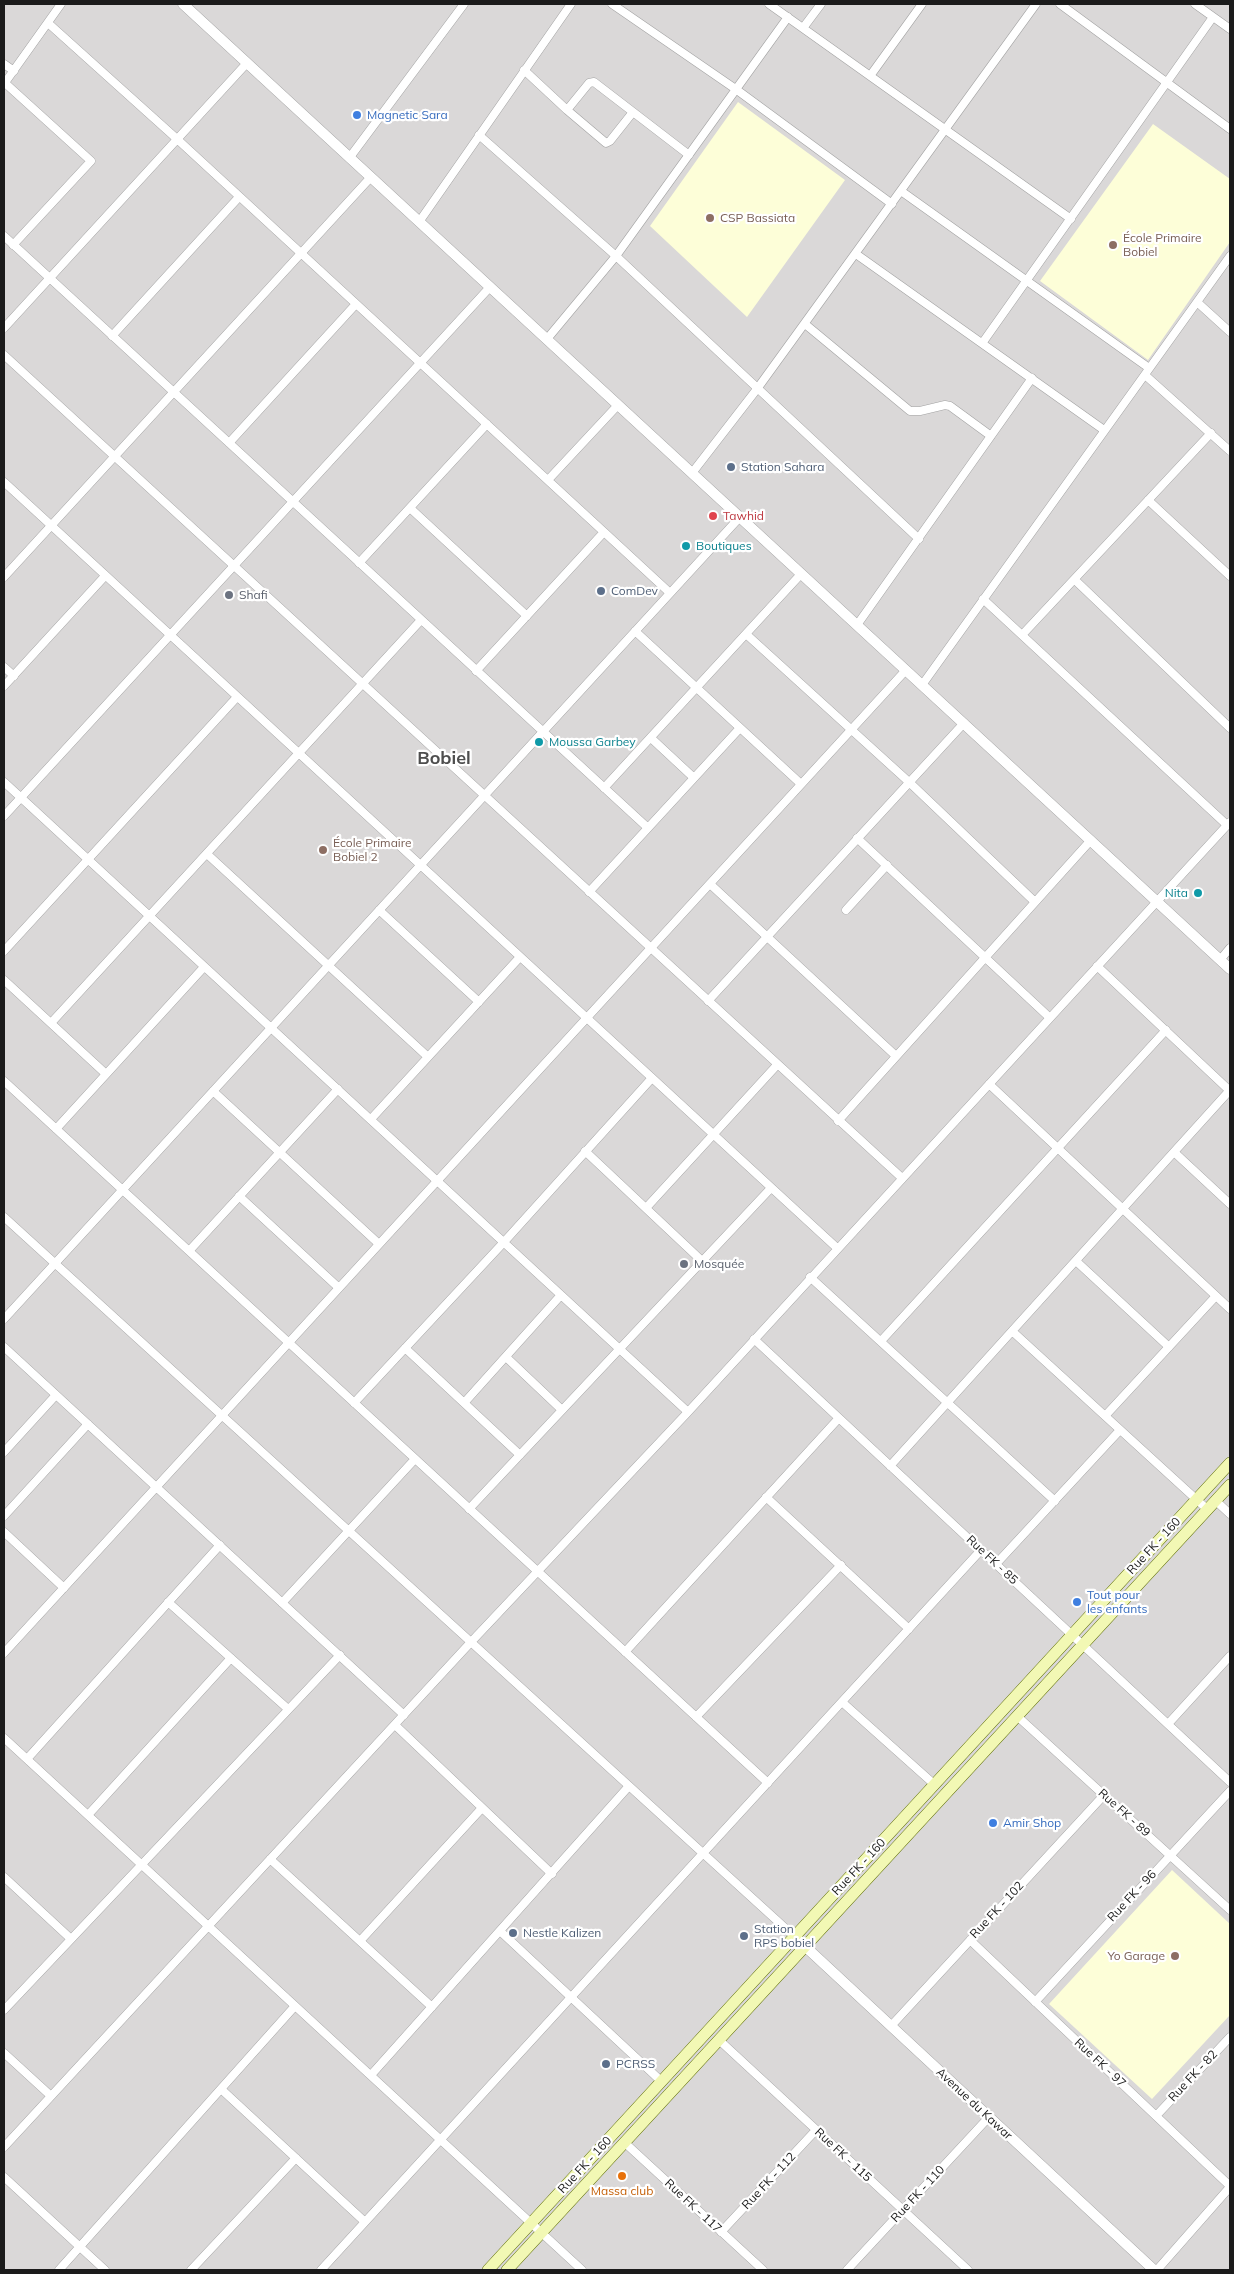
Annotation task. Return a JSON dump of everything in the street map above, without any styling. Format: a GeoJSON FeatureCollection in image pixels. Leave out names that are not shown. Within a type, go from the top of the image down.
{"type":"FeatureCollection","features":[{"type":"Feature","properties":{"kind":"main road","name":"Rue FK - 160"},"geometry":{"type":"LineString","coordinates":[[488,2270],[1230,1463]]}},
{"type":"Feature","properties":{"kind":"main road","name":"Rue FK - 160"},"geometry":{"type":"LineString","coordinates":[[507,2270],[1230,1485]]}},
{"type":"Feature","properties":{"kind":"street"},"geometry":{"type":"LineString","coordinates":[[14,245],[91,161],[4,84],[61,4]]}},
{"type":"Feature","properties":{"kind":"street"},"geometry":{"type":"LineString","coordinates":[[183,4],[1230,969]]}},
{"type":"Feature","properties":{"kind":"street"},"geometry":{"type":"LineString","coordinates":[[350,158],[464,4]]}},
{"type":"Feature","properties":{"kind":"street"},"geometry":{"type":"LineString","coordinates":[[419,222],[571,4]]}},
{"type":"Feature","properties":{"kind":"street"},"geometry":{"type":"LineString","coordinates":[[612,4],[737,90],[892,204]]}},
{"type":"Feature","properties":{"kind":"street"},"geometry":{"type":"LineString","coordinates":[[769,4],[1071,219]]}},
{"type":"Feature","properties":{"kind":"street"},"geometry":{"type":"LineString","coordinates":[[803,28],[821,4]]}},
{"type":"Feature","properties":{"kind":"street"},"geometry":{"type":"LineString","coordinates":[[870,76],[922,4]]}},
{"type":"Feature","properties":{"kind":"street"},"geometry":{"type":"LineString","coordinates":[[692,473],[805,324],[1036,4]]}},
{"type":"Feature","properties":{"kind":"street"},"geometry":{"type":"LineString","coordinates":[[1060,4],[1230,129]]}},
{"type":"Feature","properties":{"kind":"street"},"geometry":{"type":"LineString","coordinates":[[1195,4],[1230,29]]}},
{"type":"Feature","properties":{"kind":"street"},"geometry":{"type":"LineString","coordinates":[[547,339],[616,256],[788,17]]}},
{"type":"Feature","properties":{"kind":"street"},"geometry":{"type":"LineString","coordinates":[[983,342],[1213,17]]}},
{"type":"Feature","properties":{"kind":"street"},"geometry":{"type":"LineString","coordinates":[[48,23],[177,139],[670,593]]}},
{"type":"Feature","properties":{"kind":"street"},"geometry":{"type":"LineString","coordinates":[[4,328],[247,63]]}},
{"type":"Feature","properties":{"kind":"street"},"geometry":{"type":"LineString","coordinates":[[4,64],[14,71]]}},
{"type":"Feature","properties":{"kind":"street"},"geometry":{"type":"LineString","coordinates":[[524,70],[606,143],[610,141],[634,112]]}},
{"type":"Feature","properties":{"kind":"street"},"geometry":{"type":"LineString","coordinates":[[568,110],[591,81],[689,155]]}},
{"type":"Feature","properties":{"kind":"street"},"geometry":{"type":"LineString","coordinates":[[479,135],[616,256],[919,539]]}},
{"type":"Feature","properties":{"kind":"street"},"geometry":{"type":"LineString","coordinates":[[4,577],[371,177]]}},
{"type":"Feature","properties":{"kind":"street"},"geometry":{"type":"LineString","coordinates":[[902,191],[1028,280],[1147,372],[1230,451]]}},
{"type":"Feature","properties":{"kind":"street"},"geometry":{"type":"LineString","coordinates":[[112,336],[239,197]]}},
{"type":"Feature","properties":{"kind":"street"},"geometry":{"type":"LineString","coordinates":[[4,236],[648,828]]}},
{"type":"Feature","properties":{"kind":"street"},"geometry":{"type":"LineString","coordinates":[[856,254],[983,342],[1104,430]]}},
{"type":"Feature","properties":{"kind":"street"},"geometry":{"type":"LineString","coordinates":[[922,685],[1230,256]]}},
{"type":"Feature","properties":{"kind":"street"},"geometry":{"type":"LineString","coordinates":[[4,816],[490,286]]}},
{"type":"Feature","properties":{"kind":"street"},"geometry":{"type":"LineString","coordinates":[[1197,302],[1230,332]]}},
{"type":"Feature","properties":{"kind":"street"},"geometry":{"type":"LineString","coordinates":[[229,443],[356,304]]}},
{"type":"Feature","properties":{"kind":"street"},"geometry":{"type":"LineString","coordinates":[[805,324],[910,411],[920,411],[945,405],[950,406],[991,436]]}},
{"type":"Feature","properties":{"kind":"street"},"geometry":{"type":"LineString","coordinates":[[4,355],[902,1178]]}},
{"type":"Feature","properties":{"kind":"street"},"geometry":{"type":"LineString","coordinates":[[857,625],[1032,378]]}},
{"type":"Feature","properties":{"kind":"street"},"geometry":{"type":"LineString","coordinates":[[548,480],[618,405]]}},
{"type":"Feature","properties":{"kind":"street"},"geometry":{"type":"LineString","coordinates":[[359,563],[487,424]]}},
{"type":"Feature","properties":{"kind":"street"},"geometry":{"type":"LineString","coordinates":[[1022,635],[1211,433]]}},
{"type":"Feature","properties":{"kind":"street"},"geometry":{"type":"LineString","coordinates":[[4,482],[837,1248]]}},
{"type":"Feature","properties":{"kind":"street"},"geometry":{"type":"LineString","coordinates":[[1148,500],[1230,576]]}},
{"type":"Feature","properties":{"kind":"street"},"geometry":{"type":"LineString","coordinates":[[410,508],[527,616]]}},
{"type":"Feature","properties":{"kind":"street"},"geometry":{"type":"LineString","coordinates":[[4,1319],[740,517]]}},
{"type":"Feature","properties":{"kind":"street"},"geometry":{"type":"LineString","coordinates":[[476,671],[604,532]]}},
{"type":"Feature","properties":{"kind":"street"},"geometry":{"type":"LineString","coordinates":[[604,788],[801,574]]}},
{"type":"Feature","properties":{"kind":"street"},"geometry":{"type":"LineString","coordinates":[[4,686],[105,576]]}},
{"type":"Feature","properties":{"kind":"street"},"geometry":{"type":"LineString","coordinates":[[1075,580],[1230,728]]}},
{"type":"Feature","properties":{"kind":"street"},"geometry":{"type":"LineString","coordinates":[[4,2147],[471,1642],[688,1412],[1229,823],[982,599]]}},
{"type":"Feature","properties":{"kind":"street"},"geometry":{"type":"LineString","coordinates":[[51,1023],[422,620]]}},
{"type":"Feature","properties":{"kind":"street"},"geometry":{"type":"LineString","coordinates":[[635,631],[802,784]]}},
{"type":"Feature","properties":{"kind":"street"},"geometry":{"type":"LineString","coordinates":[[746,634],[909,782],[1035,902]]}},
{"type":"Feature","properties":{"kind":"street"},"geometry":{"type":"LineString","coordinates":[[4,666],[14,676]]}},
{"type":"Feature","properties":{"kind":"street"},"geometry":{"type":"LineString","coordinates":[[4,1653],[906,670]]}},
{"type":"Feature","properties":{"kind":"street"},"geometry":{"type":"LineString","coordinates":[[4,951],[237,697]]}},
{"type":"Feature","properties":{"kind":"street"},"geometry":{"type":"LineString","coordinates":[[708,1001],[964,723]]}},
{"type":"Feature","properties":{"kind":"street"},"geometry":{"type":"LineString","coordinates":[[589,892],[740,728]]}},
{"type":"Feature","properties":{"kind":"street"},"geometry":{"type":"LineString","coordinates":[[651,738],[694,778]]}},
{"type":"Feature","properties":{"kind":"street"},"geometry":{"type":"LineString","coordinates":[[4,782],[688,1412]]}},
{"type":"Feature","properties":{"kind":"street"},"geometry":{"type":"LineString","coordinates":[[857,838],[1050,1018]]}},
{"type":"Feature","properties":{"kind":"street"},"geometry":{"type":"LineString","coordinates":[[838,1121],[1091,840]]}},
{"type":"Feature","properties":{"kind":"street"},"geometry":{"type":"LineString","coordinates":[[207,854],[428,1057]]}},
{"type":"Feature","properties":{"kind":"street"},"geometry":{"type":"LineString","coordinates":[[846,910],[887,865]]}},
{"type":"Feature","properties":{"kind":"street"},"geometry":{"type":"LineString","coordinates":[[710,884],[896,1056]]}},
{"type":"Feature","properties":{"kind":"street"},"geometry":{"type":"LineString","coordinates":[[379,910],[479,1002]]}},
{"type":"Feature","properties":{"kind":"street"},"geometry":{"type":"LineString","coordinates":[[1220,960],[1230,948]]}},
{"type":"Feature","properties":{"kind":"street"},"geometry":{"type":"LineString","coordinates":[[370,1119],[520,957]]}},
{"type":"Feature","properties":{"kind":"street"},"geometry":{"type":"LineString","coordinates":[[890,1466],[1230,1091],[1098,966]]}},
{"type":"Feature","properties":{"kind":"street"},"geometry":{"type":"LineString","coordinates":[[56,1129],[204,967]]}},
{"type":"Feature","properties":{"kind":"street"},"geometry":{"type":"LineString","coordinates":[[4,980],[106,1074]]}},
{"type":"Feature","properties":{"kind":"street"},"geometry":{"type":"LineString","coordinates":[[881,1341],[1166,1030]]}},
{"type":"Feature","properties":{"kind":"street"},"geometry":{"type":"LineString","coordinates":[[646,1208],[777,1065]]}},
{"type":"Feature","properties":{"kind":"street"},"geometry":{"type":"LineString","coordinates":[[354,1403],[504,1242],[652,1078]]}},
{"type":"Feature","properties":{"kind":"street"},"geometry":{"type":"LineString","coordinates":[[4,1081],[768,1783]]}},
{"type":"Feature","properties":{"kind":"street"},"geometry":{"type":"LineString","coordinates":[[989,1084],[1229,1306]]}},
{"type":"Feature","properties":{"kind":"street"},"geometry":{"type":"LineString","coordinates":[[189,1251],[338,1089]]}},
{"type":"Feature","properties":{"kind":"street"},"geometry":{"type":"LineString","coordinates":[[213,1091],[379,1244]]}},
{"type":"Feature","properties":{"kind":"street"},"geometry":{"type":"LineString","coordinates":[[585,1151],[702,1261]]}},
{"type":"Feature","properties":{"kind":"street"},"geometry":{"type":"LineString","coordinates":[[1174,1152],[1230,1204]]}},
{"type":"Feature","properties":{"kind":"street"},"geometry":{"type":"LineString","coordinates":[[470,1509],[771,1188]]}},
{"type":"Feature","properties":{"kind":"street"},"geometry":{"type":"LineString","coordinates":[[239,1196],[339,1288]]}},
{"type":"Feature","properties":{"kind":"street"},"geometry":{"type":"LineString","coordinates":[[4,1217],[795,1937]]}},
{"type":"Feature","properties":{"kind":"street"},"geometry":{"type":"LineString","coordinates":[[1076,1260],[1168,1347]]}},
{"type":"Feature","properties":{"kind":"street"},"geometry":{"type":"LineString","coordinates":[[810,1277],[1055,1501]]}},
{"type":"Feature","properties":{"kind":"street"},"geometry":{"type":"LineString","coordinates":[[464,1403],[561,1295]]}},
{"type":"Feature","properties":{"kind":"street"},"geometry":{"type":"LineString","coordinates":[[1104,1416],[1216,1296]]}},
{"type":"Feature","properties":{"kind":"street"},"geometry":{"type":"LineString","coordinates":[[1012,1331],[1208,1510]]}},
{"type":"Feature","properties":{"kind":"street","name":"Rue FK - 85"},"geometry":{"type":"LineString","coordinates":[[754,1339],[1230,1782]]}},
{"type":"Feature","properties":{"kind":"street"},"geometry":{"type":"LineString","coordinates":[[4,1347],[404,1715]]}},
{"type":"Feature","properties":{"kind":"street"},"geometry":{"type":"LineString","coordinates":[[404,1348],[520,1455]]}},
{"type":"Feature","properties":{"kind":"street"},"geometry":{"type":"LineString","coordinates":[[506,1357],[562,1410]]}},
{"type":"Feature","properties":{"kind":"street"},"geometry":{"type":"LineString","coordinates":[[4,1452],[56,1395]]}},
{"type":"Feature","properties":{"kind":"street"},"geometry":{"type":"LineString","coordinates":[[625,1652],[839,1418]]}},
{"type":"Feature","properties":{"kind":"street"},"geometry":{"type":"LineString","coordinates":[[4,1516],[88,1424]]}},
{"type":"Feature","properties":{"kind":"street"},"geometry":{"type":"LineString","coordinates":[[996,1564],[1120,1430]]}},
{"type":"Feature","properties":{"kind":"street"},"geometry":{"type":"LineString","coordinates":[[282,1603],[415,1459]]}},
{"type":"Feature","properties":{"kind":"street"},"geometry":{"type":"LineString","coordinates":[[766,1497],[909,1629]]}},
{"type":"Feature","properties":{"kind":"street"},"geometry":{"type":"LineString","coordinates":[[1216,1501],[1230,1514]]}},
{"type":"Feature","properties":{"kind":"street"},"geometry":{"type":"LineString","coordinates":[[4,1532],[64,1588]]}},
{"type":"Feature","properties":{"kind":"street"},"geometry":{"type":"LineString","coordinates":[[27,1759],[220,1545]]}},
{"type":"Feature","properties":{"kind":"street"},"geometry":{"type":"LineString","coordinates":[[321,2270],[981,1550]]}},
{"type":"Feature","properties":{"kind":"street"},"geometry":{"type":"LineString","coordinates":[[696,1717],[841,1566]]}},
{"type":"Feature","properties":{"kind":"street"},"geometry":{"type":"LineString","coordinates":[[168,1602],[288,1710]]}},
{"type":"Feature","properties":{"kind":"street"},"geometry":{"type":"LineString","coordinates":[[4,2010],[340,1655]]}},
{"type":"Feature","properties":{"kind":"street"},"geometry":{"type":"LineString","coordinates":[[1168,1724],[1230,1656]]}},
{"type":"Feature","properties":{"kind":"street"},"geometry":{"type":"LineString","coordinates":[[88,1815],[231,1658]]}},
{"type":"Feature","properties":{"kind":"street"},"geometry":{"type":"LineString","coordinates":[[842,1702],[935,1785]]}},
{"type":"Feature","properties":{"kind":"street","name":"Rue FK - 89"},"geometry":{"type":"LineString","coordinates":[[1018,1716],[1230,1910]]}},
{"type":"Feature","properties":{"kind":"street"},"geometry":{"type":"LineString","coordinates":[[394,1725],[552,1874]]}},
{"type":"Feature","properties":{"kind":"street"},"geometry":{"type":"LineString","coordinates":[[5,1741],[142,1864],[582,2270]]}},
{"type":"Feature","properties":{"kind":"street"},"geometry":{"type":"LineString","coordinates":[[371,2075],[629,1786]]}},
{"type":"Feature","properties":{"kind":"street","name":"Rue FK - 96"},"geometry":{"type":"LineString","coordinates":[[1035,2002],[1230,1791]]}},
{"type":"Feature","properties":{"kind":"street","name":"Rue FK - 102"},"geometry":{"type":"LineString","coordinates":[[891,2026],[1104,1795]]}},
{"type":"Feature","properties":{"kind":"street"},"geometry":{"type":"LineString","coordinates":[[360,1941],[482,1808]]}},
{"type":"Feature","properties":{"kind":"street"},"geometry":{"type":"LineString","coordinates":[[270,1859],[432,2007]]}},
{"type":"Feature","properties":{"kind":"street"},"geometry":{"type":"LineString","coordinates":[[4,1877],[72,1939]]}},
{"type":"Feature","properties":{"kind":"street"},"geometry":{"type":"LineString","coordinates":[[500,1931],[661,2081]]}},
{"type":"Feature","properties":{"kind":"street","name":"Avenue du Kawar"},"geometry":{"type":"LineString","coordinates":[[795,1937],[1156,2270]]}},
{"type":"Feature","properties":{"kind":"street","name":"Rue FK - 97"},"geometry":{"type":"LineString","coordinates":[[970,1940],[1230,2187]]}},
{"type":"Feature","properties":{"kind":"street"},"geometry":{"type":"LineString","coordinates":[[58,2270],[295,2006]]}},
{"type":"Feature","properties":{"kind":"street","name":"Rue FK - 82"},"geometry":{"type":"LineString","coordinates":[[1156,2116],[1230,2037]]}},
{"type":"Feature","properties":{"kind":"street","name":"Rue FK - 115"},"geometry":{"type":"LineString","coordinates":[[719,2040],[968,2270]]}},
{"type":"Feature","properties":{"kind":"street"},"geometry":{"type":"LineString","coordinates":[[4,2052],[51,2096]]}},
{"type":"Feature","properties":{"kind":"street"},"geometry":{"type":"LineString","coordinates":[[221,2089],[365,2222]]}},
{"type":"Feature","properties":{"kind":"street","name":"Rue FK - 110"},"geometry":{"type":"LineString","coordinates":[[847,2270],[989,2117]]}},
{"type":"Feature","properties":{"kind":"street","name":"Rue FK - 112"},"geometry":{"type":"LineString","coordinates":[[721,2232],[816,2130]]}},
{"type":"Feature","properties":{"kind":"street","name":"Rue FK - 117"},"geometry":{"type":"LineString","coordinates":[[624,2142],[763,2270]]}},
{"type":"Feature","properties":{"kind":"street"},"geometry":{"type":"LineString","coordinates":[[191,2270],[296,2158]]}},
{"type":"Feature","properties":{"kind":"street"},"geometry":{"type":"LineString","coordinates":[[4,2177],[105,2270]]}},
{"type":"Feature","properties":{"kind":"street"},"geometry":{"type":"LineString","coordinates":[[1156,2270],[1230,2187]]}},
{"type":"Feature","properties":{"kind":"shaded area"},"geometry":{"type":"Polygon","coordinates":[[[4,4],[1230,4],[1230,2270],[4,2270],[4,4]]]}},
{"type":"Feature","properties":{"kind":"shaded area"},"geometry":{"type":"Polygon","coordinates":[[[738,102],[845,180],[747,317],[650,226],[738,102]]]}},
{"type":"Feature","properties":{"kind":"shaded area"},"geometry":{"type":"Polygon","coordinates":[[[1153,124],[1230,179],[1230,242],[1148,360],[1040,281],[1153,124]]]}},
{"type":"Feature","properties":{"kind":"shaded area"},"geometry":{"type":"Polygon","coordinates":[[[1172,1870],[1230,1924],[1230,2015],[1152,2099],[1049,2004],[1172,1870]]]}},
{"type":"Feature","properties":{"kind":"place","name":"Magnetic Sara"},"geometry":{"type":"Point","coordinates":[357,115]}},
{"type":"Feature","properties":{"kind":"place","name":"CSP Bassiata"},"geometry":{"type":"Point","coordinates":[710,218]}},
{"type":"Feature","properties":{"kind":"place","name":"École Primaire Bobiel"},"geometry":{"type":"Point","coordinates":[1113,245]}},
{"type":"Feature","properties":{"kind":"place","name":"Station Sahara"},"geometry":{"type":"Point","coordinates":[731,467]}},
{"type":"Feature","properties":{"kind":"place","name":"Tawhid"},"geometry":{"type":"Point","coordinates":[713,516]}},
{"type":"Feature","properties":{"kind":"place","name":"Boutiques"},"geometry":{"type":"Point","coordinates":[686,546]}},
{"type":"Feature","properties":{"kind":"place","name":"ComDev"},"geometry":{"type":"Point","coordinates":[601,591]}},
{"type":"Feature","properties":{"kind":"place","name":"Shafi"},"geometry":{"type":"Point","coordinates":[229,595]}},
{"type":"Feature","properties":{"kind":"place","name":"Moussa Garbey"},"geometry":{"type":"Point","coordinates":[539,742]}},
{"type":"Feature","properties":{"kind":"place","name":"École Primaire Bobiel 2"},"geometry":{"type":"Point","coordinates":[323,850]}},
{"type":"Feature","properties":{"kind":"place","name":"Nita"},"geometry":{"type":"Point","coordinates":[1198,893]}},
{"type":"Feature","properties":{"kind":"place","name":"Mosquée"},"geometry":{"type":"Point","coordinates":[684,1264]}},
{"type":"Feature","properties":{"kind":"place","name":"Tout pour les enfants"},"geometry":{"type":"Point","coordinates":[1077,1602]}},
{"type":"Feature","properties":{"kind":"place","name":"Amir Shop"},"geometry":{"type":"Point","coordinates":[993,1823]}},
{"type":"Feature","properties":{"kind":"place","name":"Nestle Kalizen"},"geometry":{"type":"Point","coordinates":[513,1933]}},
{"type":"Feature","properties":{"kind":"place","name":"Station RPS bobiel"},"geometry":{"type":"Point","coordinates":[744,1936]}},
{"type":"Feature","properties":{"kind":"place","name":"Yo Garage"},"geometry":{"type":"Point","coordinates":[1175,1956]}},
{"type":"Feature","properties":{"kind":"place","name":"PCRSS"},"geometry":{"type":"Point","coordinates":[606,2064]}},
{"type":"Feature","properties":{"kind":"place","name":"Massa club"},"geometry":{"type":"Point","coordinates":[622,2176]}},
{"type":"Feature","properties":{"kind":"district","name":"Bobiel"},"geometry":{"type":"Point","coordinates":[444,759]}}]}
